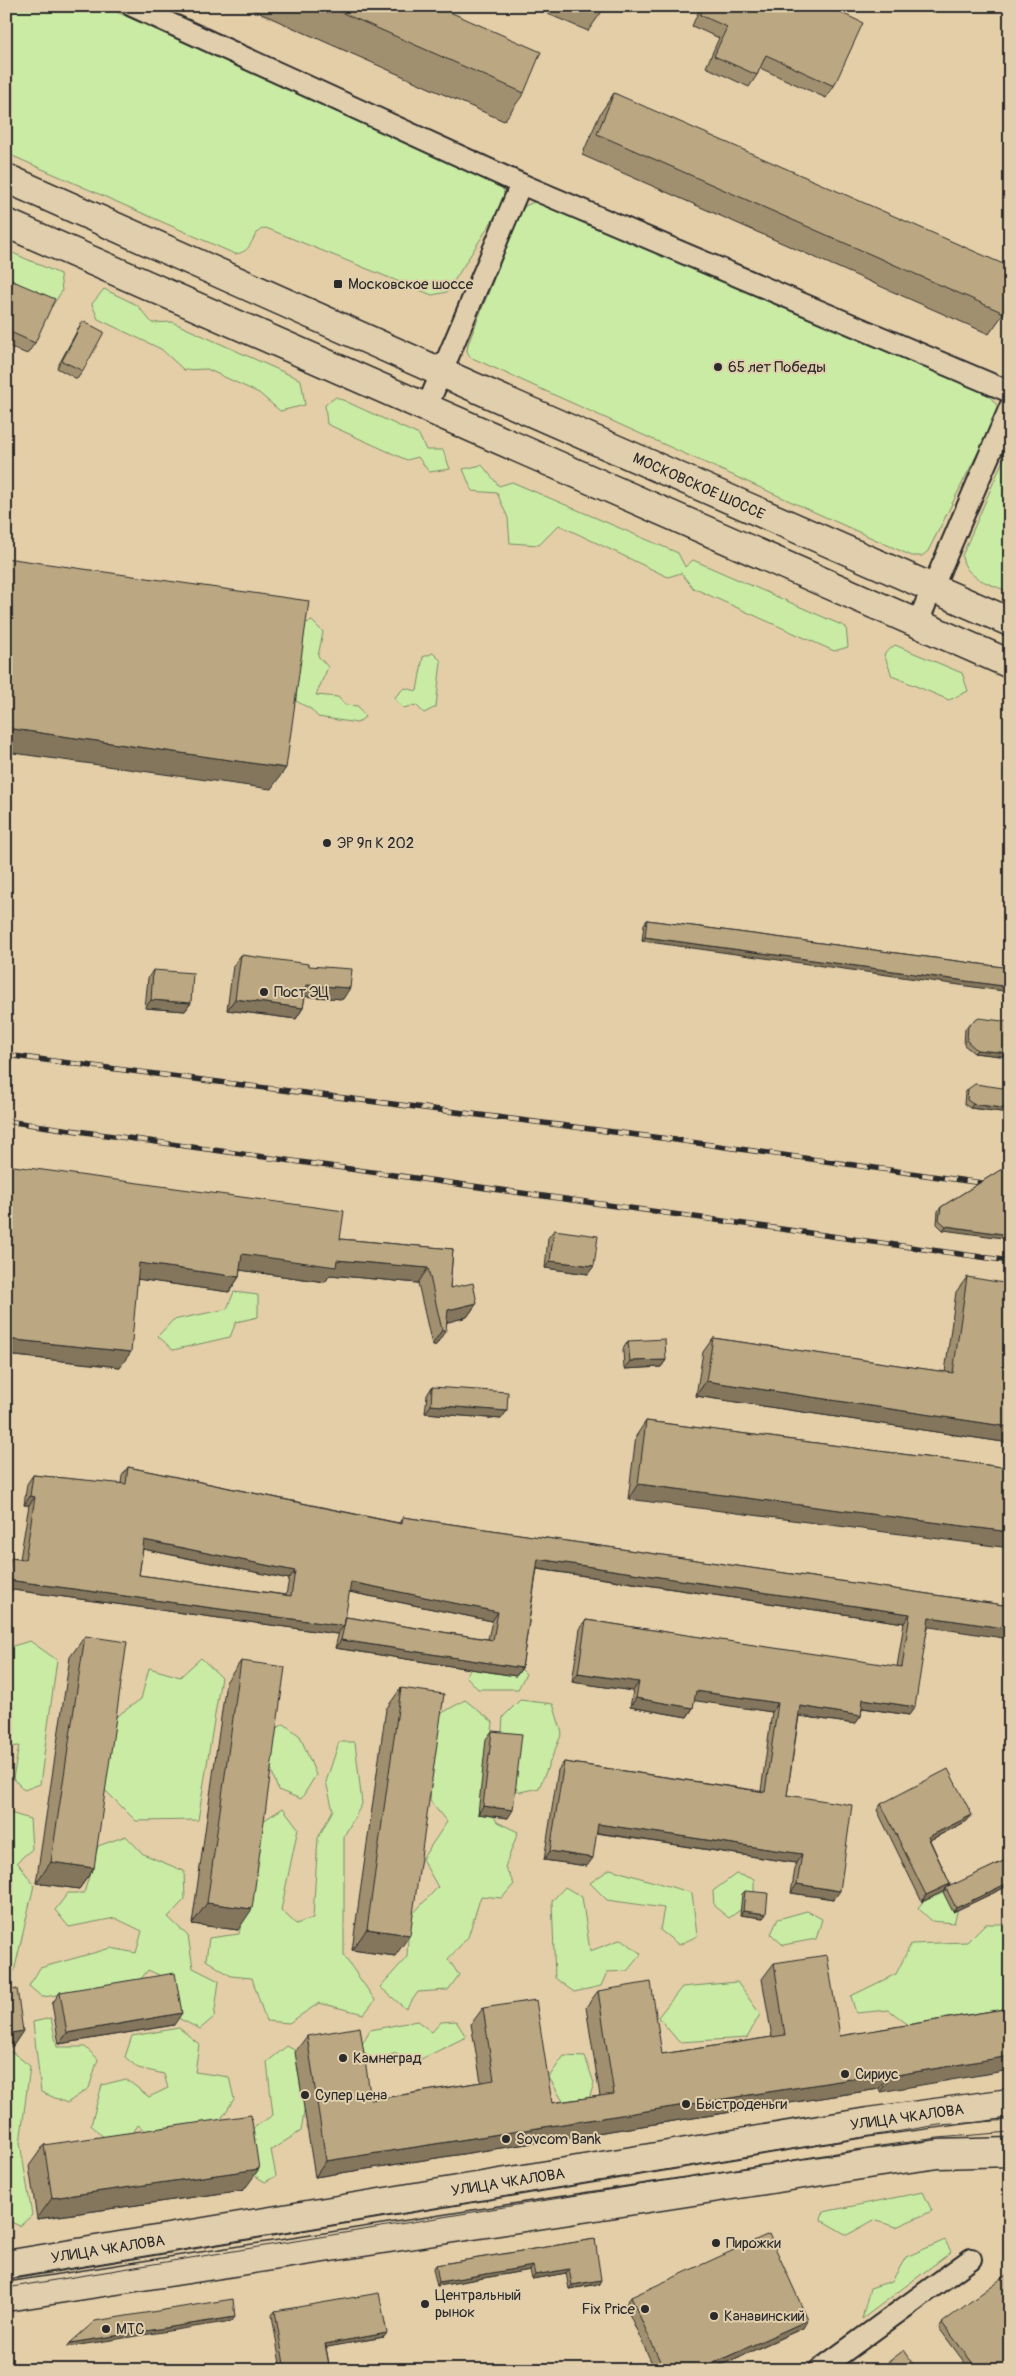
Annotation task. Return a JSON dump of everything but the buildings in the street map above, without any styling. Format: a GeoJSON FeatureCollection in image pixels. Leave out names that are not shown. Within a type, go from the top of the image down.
{"type":"FeatureCollection","features":[{"type":"Feature","properties":{"kind":"main road","name":"МОСКОВСКОЕ ШОССЕ"},"geometry":{"type":"LineString","coordinates":[[6,178],[1010,622]]}},
{"type":"Feature","properties":{"kind":"main road"},"geometry":{"type":"LineString","coordinates":[[6,223],[1010,664]]}},
{"type":"Feature","properties":{"kind":"main road","name":"УЛИЦА ЧКАЛОВА"},"geometry":{"type":"LineString","coordinates":[[6,2265],[868,2122],[1010,2103]]}},
{"type":"Feature","properties":{"kind":"main road"},"geometry":{"type":"LineString","coordinates":[[6,2298],[874,2163],[939,2154],[1010,2152]]}},
{"type":"Feature","properties":{"kind":"street"},"geometry":{"type":"LineString","coordinates":[[132,6],[522,184],[1010,392]]}},
{"type":"Feature","properties":{"kind":"street"},"geometry":{"type":"LineString","coordinates":[[426,409],[522,184]]}},
{"type":"Feature","properties":{"kind":"street"},"geometry":{"type":"LineString","coordinates":[[917,624],[1010,407]]}},
{"type":"Feature","properties":{"kind":"street"},"geometry":{"type":"LineString","coordinates":[[819,2370],[971,2259]]}},
{"type":"Feature","properties":{"kind":"green space"},"geometry":{"type":"Polygon","coordinates":[[[6,6],[103,6],[493,178],[503,188],[504,202],[447,292],[432,295],[266,228],[257,233],[246,250],[235,254],[6,153],[6,6]]]}},
{"type":"Feature","properties":{"kind":"green space"},"geometry":{"type":"Polygon","coordinates":[[[534,202],[544,203],[985,391],[996,404],[999,411],[928,551],[922,556],[912,556],[470,357],[467,351],[468,344],[520,213],[525,206],[534,202]]]}},
{"type":"Feature","properties":{"kind":"green space"},"geometry":{"type":"Polygon","coordinates":[[[6,250],[60,274],[62,291],[51,308],[6,290],[6,250]]]}},
{"type":"Feature","properties":{"kind":"green space"},"geometry":{"type":"Polygon","coordinates":[[[104,289],[137,305],[152,323],[172,322],[301,380],[305,405],[280,411],[259,393],[207,369],[184,370],[161,349],[98,319],[92,304],[104,289]]]}},
{"type":"Feature","properties":{"kind":"green space"},"geometry":{"type":"Polygon","coordinates":[[[336,397],[419,435],[426,450],[443,450],[450,469],[429,472],[418,457],[407,460],[327,424],[325,405],[336,397]]]}},
{"type":"Feature","properties":{"kind":"green space"},"geometry":{"type":"Polygon","coordinates":[[[1010,444],[1010,592],[980,580],[973,575],[964,564],[962,556],[1010,444]]]}},
{"type":"Feature","properties":{"kind":"green space"},"geometry":{"type":"Polygon","coordinates":[[[482,465],[499,486],[512,482],[678,553],[685,567],[693,560],[846,627],[848,647],[834,651],[693,588],[681,573],[668,577],[559,525],[539,545],[510,543],[508,518],[497,493],[472,491],[463,469],[482,465]]]}},
{"type":"Feature","properties":{"kind":"green space"},"geometry":{"type":"Polygon","coordinates":[[[312,621],[323,632],[318,656],[328,667],[316,695],[338,697],[345,705],[358,706],[365,717],[357,723],[318,717],[311,709],[296,701],[297,689],[291,680],[300,625],[312,621]]]}},
{"type":"Feature","properties":{"kind":"green space"},"geometry":{"type":"Polygon","coordinates":[[[895,645],[962,673],[968,691],[949,700],[892,676],[884,654],[895,645]]]}},
{"type":"Feature","properties":{"kind":"green space"},"geometry":{"type":"Polygon","coordinates":[[[433,653],[441,661],[436,707],[424,713],[416,705],[403,708],[394,698],[404,688],[417,691],[423,657],[433,653]]]}},
{"type":"Feature","properties":{"kind":"green space"},"geometry":{"type":"Polygon","coordinates":[[[234,1292],[258,1295],[258,1317],[236,1322],[230,1337],[173,1350],[158,1336],[173,1320],[227,1309],[234,1292]]]}},
{"type":"Feature","properties":{"kind":"green space"},"geometry":{"type":"Polygon","coordinates":[[[30,1641],[57,1660],[40,1784],[24,1790],[13,1778],[19,1746],[6,1747],[6,1648],[30,1641]]]}},
{"type":"Feature","properties":{"kind":"green space"},"geometry":{"type":"Polygon","coordinates":[[[201,1658],[221,1677],[198,1820],[136,1821],[102,1787],[113,1719],[141,1699],[149,1668],[180,1677],[201,1658]]]}},
{"type":"Feature","properties":{"kind":"green space"},"geometry":{"type":"Polygon","coordinates":[[[476,1661],[514,1662],[526,1674],[518,1689],[478,1689],[466,1676],[476,1661]]]}},
{"type":"Feature","properties":{"kind":"green space"},"geometry":{"type":"Polygon","coordinates":[[[465,1700],[493,1722],[485,1800],[497,1822],[518,1832],[505,1867],[514,1884],[502,1898],[481,1896],[468,1937],[448,1959],[459,1975],[448,1990],[418,1992],[406,2009],[380,1987],[407,1957],[409,1918],[438,1887],[422,1859],[447,1822],[430,1801],[435,1717],[465,1700]]]}},
{"type":"Feature","properties":{"kind":"green space"},"geometry":{"type":"Polygon","coordinates":[[[520,1700],[553,1704],[562,1733],[539,1788],[520,1792],[499,1772],[503,1717],[520,1700]]]}},
{"type":"Feature","properties":{"kind":"green space"},"geometry":{"type":"Polygon","coordinates":[[[284,1724],[300,1736],[316,1775],[301,1799],[278,1790],[267,1756],[270,1732],[284,1724]]]}},
{"type":"Feature","properties":{"kind":"green space"},"geometry":{"type":"Polygon","coordinates":[[[339,1742],[355,1742],[362,1804],[344,1836],[344,1956],[375,2000],[364,2014],[319,2003],[289,2023],[266,2021],[252,1978],[231,1976],[206,1960],[209,1938],[239,1934],[260,1823],[283,1808],[298,1828],[281,1910],[296,1924],[313,1918],[318,1838],[333,1810],[326,1782],[339,1742]]]}},
{"type":"Feature","properties":{"kind":"green space"},"geometry":{"type":"Polygon","coordinates":[[[10,1813],[30,1819],[32,1849],[17,1862],[34,1885],[14,1972],[6,1976],[6,1815],[10,1813]]]}},
{"type":"Feature","properties":{"kind":"green space"},"geometry":{"type":"Polygon","coordinates":[[[126,1836],[143,1854],[184,1871],[185,1899],[168,1917],[188,1936],[193,1968],[219,1981],[214,2017],[200,2029],[178,2018],[172,1981],[148,1970],[136,1985],[42,1997],[29,1986],[40,1968],[111,1948],[136,1953],[142,1931],[115,1918],[69,1927],[55,1910],[68,1893],[84,1893],[98,1846],[126,1836]]]}},
{"type":"Feature","properties":{"kind":"green space"},"geometry":{"type":"Polygon","coordinates":[[[610,1869],[692,1893],[697,1936],[679,1945],[660,1930],[664,1908],[607,1900],[590,1883],[610,1869]]]}},
{"type":"Feature","properties":{"kind":"green space"},"geometry":{"type":"Polygon","coordinates":[[[736,1874],[754,1879],[754,1900],[729,1918],[714,1906],[713,1891],[736,1874]]]}},
{"type":"Feature","properties":{"kind":"green space"},"geometry":{"type":"Polygon","coordinates":[[[565,1887],[582,1897],[590,1951],[622,1939],[641,1954],[627,1971],[607,1972],[601,1986],[574,1992],[555,1978],[552,1901],[565,1887]]]}},
{"type":"Feature","properties":{"kind":"green space"},"geometry":{"type":"Polygon","coordinates":[[[934,1887],[960,1901],[954,1923],[932,1921],[918,1908],[934,1887]]]}},
{"type":"Feature","properties":{"kind":"green space"},"geometry":{"type":"Polygon","coordinates":[[[807,1911],[822,1919],[816,1939],[783,1945],[771,1934],[778,1919],[807,1911]]]}},
{"type":"Feature","properties":{"kind":"green space"},"geometry":{"type":"Polygon","coordinates":[[[985,1924],[1005,1924],[1010,1947],[1010,2009],[910,2026],[889,2010],[856,2013],[851,1996],[896,1974],[911,1944],[967,1942],[985,1924]]]}},
{"type":"Feature","properties":{"kind":"green space"},"geometry":{"type":"Polygon","coordinates":[[[737,1982],[760,2014],[747,2038],[679,2042],[658,2017],[682,1987],[737,1982]]]}},
{"type":"Feature","properties":{"kind":"green space"},"geometry":{"type":"Polygon","coordinates":[[[51,2018],[57,2047],[85,2047],[98,2059],[89,2088],[67,2103],[41,2092],[33,2022],[51,2018]]]}},
{"type":"Feature","properties":{"kind":"green space"},"geometry":{"type":"Polygon","coordinates":[[[417,2021],[432,2032],[441,2022],[456,2021],[466,2037],[411,2064],[395,2053],[375,2062],[360,2048],[370,2030],[417,2021]]]}},
{"type":"Feature","properties":{"kind":"green space"},"geometry":{"type":"Polygon","coordinates":[[[179,2028],[199,2044],[195,2072],[229,2077],[234,2099],[214,2130],[155,2139],[138,2125],[126,2144],[112,2145],[91,2125],[102,2085],[126,2079],[149,2097],[168,2088],[164,2074],[138,2068],[125,2057],[132,2036],[179,2028]]]}},
{"type":"Feature","properties":{"kind":"green space"},"geometry":{"type":"Polygon","coordinates":[[[287,2046],[312,2060],[301,2131],[271,2150],[276,2176],[265,2182],[249,2172],[246,2133],[273,2115],[267,2062],[287,2046]]]}},
{"type":"Feature","properties":{"kind":"green space"},"geometry":{"type":"Polygon","coordinates":[[[6,2052],[12,2052],[30,2066],[20,2143],[32,2215],[20,2226],[6,2220],[6,2052]]]}},
{"type":"Feature","properties":{"kind":"green space"},"geometry":{"type":"Polygon","coordinates":[[[564,2056],[585,2057],[594,2083],[587,2105],[565,2105],[549,2077],[564,2056]]]}},
{"type":"Feature","properties":{"kind":"green space"},"geometry":{"type":"Polygon","coordinates":[[[923,2192],[932,2211],[896,2227],[874,2220],[847,2235],[821,2220],[823,2212],[923,2192]]]}},
{"type":"Feature","properties":{"kind":"green space"},"geometry":{"type":"Polygon","coordinates":[[[945,2240],[951,2252],[862,2319],[870,2288],[892,2281],[906,2257],[945,2240]]]}},
{"type":"Feature","properties":{"kind":"tram line"},"geometry":{"type":"LineString","coordinates":[[6,2279],[939,2125],[1010,2120]]}},
{"type":"Feature","properties":{"kind":"tram line"},"geometry":{"type":"LineString","coordinates":[[6,2288],[873,2147],[938,2138],[1010,2132]]}},
{"type":"Feature","properties":{"kind":"railway"},"geometry":{"type":"LineString","coordinates":[[6,1055],[669,1139],[1010,1187]]}},
{"type":"Feature","properties":{"kind":"railway"},"geometry":{"type":"LineString","coordinates":[[6,1121],[1010,1261]]}},
{"type":"Feature","properties":{"kind":"place","name":"Московское шоссе"},"geometry":{"type":"Point","coordinates":[338,284]}},
{"type":"Feature","properties":{"kind":"place","name":"65 лет Победы"},"geometry":{"type":"Point","coordinates":[718,367]}},
{"type":"Feature","properties":{"kind":"place","name":"ЭР 9п К 202"},"geometry":{"type":"Point","coordinates":[327,843]}},
{"type":"Feature","properties":{"kind":"place","name":"Пост ЭЦ"},"geometry":{"type":"Point","coordinates":[264,992]}},
{"type":"Feature","properties":{"kind":"place","name":"Камнеград"},"geometry":{"type":"Point","coordinates":[343,2058]}},
{"type":"Feature","properties":{"kind":"place","name":"Сириус"},"geometry":{"type":"Point","coordinates":[845,2074]}},
{"type":"Feature","properties":{"kind":"place","name":"Супер цена"},"geometry":{"type":"Point","coordinates":[305,2095]}},
{"type":"Feature","properties":{"kind":"place","name":"Быстроденьги"},"geometry":{"type":"Point","coordinates":[686,2104]}},
{"type":"Feature","properties":{"kind":"place","name":"Sovcom Bank"},"geometry":{"type":"Point","coordinates":[506,2139]}},
{"type":"Feature","properties":{"kind":"place","name":"Пирожки"},"geometry":{"type":"Point","coordinates":[716,2243]}},
{"type":"Feature","properties":{"kind":"place","name":"Центральный рынок"},"geometry":{"type":"Point","coordinates":[425,2304]}},
{"type":"Feature","properties":{"kind":"place","name":"Fix Price"},"geometry":{"type":"Point","coordinates":[645,2309]}},
{"type":"Feature","properties":{"kind":"place","name":"Канавинский"},"geometry":{"type":"Point","coordinates":[714,2316]}},
{"type":"Feature","properties":{"kind":"place","name":"МТС"},"geometry":{"type":"Point","coordinates":[106,2329]}}]}
